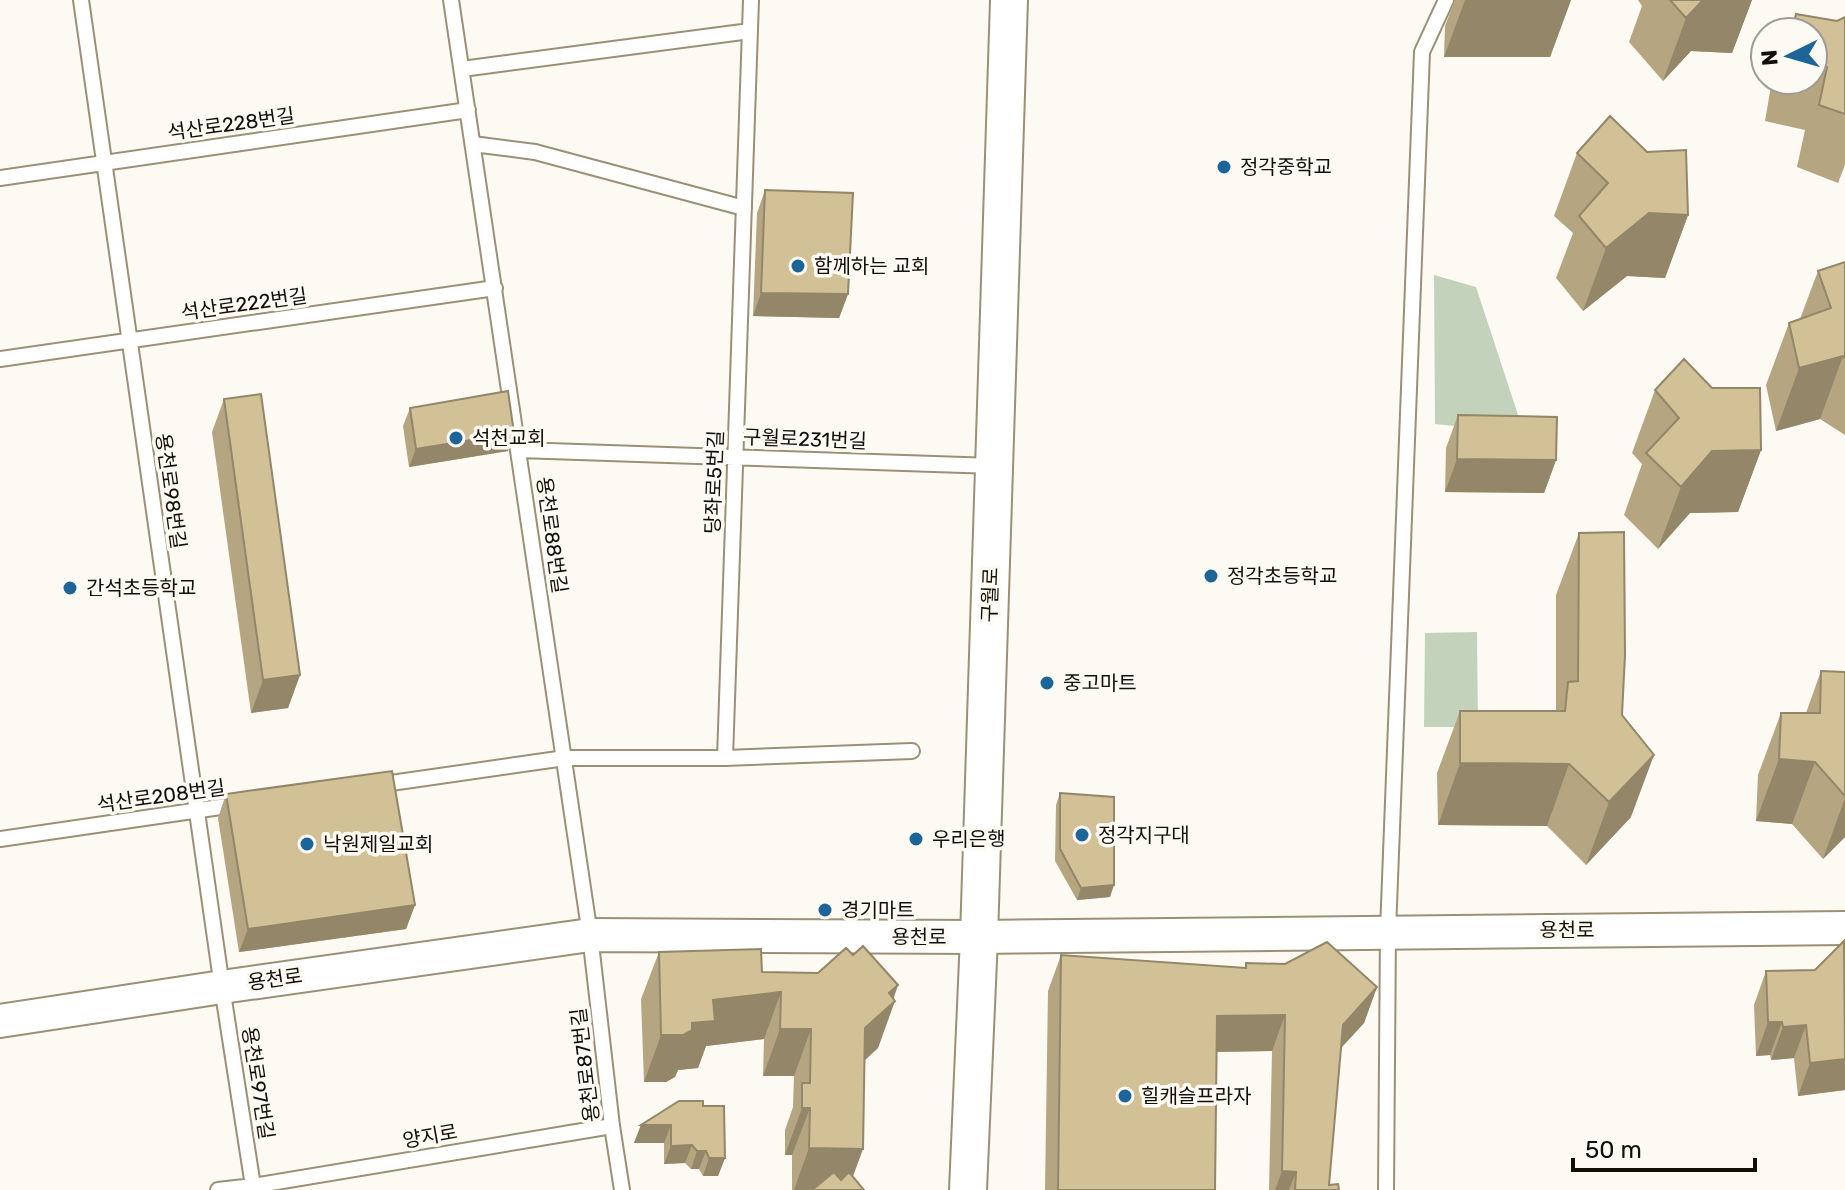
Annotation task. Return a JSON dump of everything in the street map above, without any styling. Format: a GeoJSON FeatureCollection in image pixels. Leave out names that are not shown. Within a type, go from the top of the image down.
{"type":"FeatureCollection","features":[{"type":"Feature","properties":{"kind":"main road","name":"구월로"},"geometry":{"type":"LineString","coordinates":[[968,1190],[1009,0]]}},
{"type":"Feature","properties":{"kind":"street","name":"용천로"},"geometry":{"type":"LineString","coordinates":[[0,1021],[590,935],[979,937],[1845,928]]}},
{"type":"Feature","properties":{"kind":"lane","name":"용천로98번길"},"geometry":{"type":"LineString","coordinates":[[81,0],[222,987]]}},
{"type":"Feature","properties":{"kind":"lane","name":"용천로88번길"},"geometry":{"type":"LineString","coordinates":[[451,0],[590,935]]}},
{"type":"Feature","properties":{"kind":"lane","name":"당좌로5번길"},"geometry":{"type":"LineString","coordinates":[[725,758],[751,0]]}},
{"type":"Feature","properties":{"kind":"lane"},"geometry":{"type":"LineString","coordinates":[[1386,1190],[1388,931],[1422,52],[1446,0]]}},
{"type":"Feature","properties":{"kind":"lane"},"geometry":{"type":"LineString","coordinates":[[462,69],[750,31]]}},
{"type":"Feature","properties":{"kind":"lane","name":"석산로228번길"},"geometry":{"type":"LineString","coordinates":[[0,178],[468,110]]}},
{"type":"Feature","properties":{"kind":"lane"},"geometry":{"type":"LineString","coordinates":[[473,144],[535,152],[744,208]]}},
{"type":"Feature","properties":{"kind":"lane","name":"석산로222번길"},"geometry":{"type":"LineString","coordinates":[[0,359],[495,288]]}},
{"type":"Feature","properties":{"kind":"lane","name":"구월로231번길"},"geometry":{"type":"LineString","coordinates":[[519,450],[994,466]]}},
{"type":"Feature","properties":{"kind":"lane"},"geometry":{"type":"LineString","coordinates":[[367,786],[565,758],[725,758],[912,751]]}},
{"type":"Feature","properties":{"kind":"lane","name":"석산로208번길"},"geometry":{"type":"LineString","coordinates":[[0,839],[262,802]]}},
{"type":"Feature","properties":{"kind":"lane","name":"용천로87번길"},"geometry":{"type":"LineString","coordinates":[[590,935],[622,1190]]}},
{"type":"Feature","properties":{"kind":"lane","name":"용천로97번길"},"geometry":{"type":"LineString","coordinates":[[222,987],[253,1186]]}},
{"type":"Feature","properties":{"kind":"lane","name":"양지로"},"geometry":{"type":"LineString","coordinates":[[218,1190],[612,1126]]}},
{"type":"Feature","properties":{"kind":"green space"},"geometry":{"type":"Polygon","coordinates":[[[1434,275],[1476,287],[1524,433],[1435,424],[1434,275]]]}},
{"type":"Feature","properties":{"kind":"green space"},"geometry":{"type":"Polygon","coordinates":[[[1477,632],[1478,727],[1424,727],[1425,633],[1477,632]]]}},
{"type":"Feature","properties":{"kind":"building"},"geometry":{"type":"Polygon","coordinates":[[[1670,0],[1703,0],[1686,18],[1670,0]]]}},
{"type":"Feature","properties":{"kind":"building"},"geometry":{"type":"Polygon","coordinates":[[[1845,17],[1845,114],[1819,105],[1821,96],[1829,96],[1829,20],[1837,21],[1845,17]]]}},
{"type":"Feature","properties":{"kind":"building"},"geometry":{"type":"Polygon","coordinates":[[[1610,116],[1647,152],[1686,150],[1688,215],[1649,213],[1606,248],[1579,216],[1608,183],[1577,153],[1610,116]]]}},
{"type":"Feature","properties":{"kind":"building","name":"함께하는 교회"},"geometry":{"type":"Polygon","coordinates":[[[765,190],[853,193],[848,294],[761,293],[765,190]]]}},
{"type":"Feature","properties":{"kind":"building"},"geometry":{"type":"Polygon","coordinates":[[[1845,262],[1845,358],[1799,368],[1789,323],[1831,308],[1818,271],[1845,262]]]}},
{"type":"Feature","properties":{"kind":"building"},"geometry":{"type":"Polygon","coordinates":[[[1684,359],[1712,388],[1760,388],[1761,450],[1712,451],[1681,487],[1646,453],[1679,418],[1655,390],[1684,359]]]}},
{"type":"Feature","properties":{"kind":"building"},"geometry":{"type":"Polygon","coordinates":[[[508,391],[514,433],[416,449],[410,408],[508,391]]]}},
{"type":"Feature","properties":{"kind":"building"},"geometry":{"type":"Polygon","coordinates":[[[261,394],[300,675],[263,680],[224,399],[261,394]]]}},
{"type":"Feature","properties":{"kind":"building"},"geometry":{"type":"Polygon","coordinates":[[[1458,415],[1557,417],[1556,460],[1457,459],[1458,415]]]}},
{"type":"Feature","properties":{"kind":"building"},"geometry":{"type":"Polygon","coordinates":[[[1624,532],[1622,715],[1654,755],[1609,802],[1569,764],[1460,763],[1460,711],[1565,711],[1568,682],[1578,681],[1579,533],[1624,532]]]}},
{"type":"Feature","properties":{"kind":"building"},"geometry":{"type":"Polygon","coordinates":[[[1821,671],[1845,672],[1845,796],[1815,762],[1779,759],[1781,713],[1820,713],[1821,671]]]}},
{"type":"Feature","properties":{"kind":"building","name":"낙원제일교회"},"geometry":{"type":"Polygon","coordinates":[[[392,771],[415,905],[248,929],[226,794],[392,771]]]}},
{"type":"Feature","properties":{"kind":"building","name":"정각지구대"},"geometry":{"type":"Polygon","coordinates":[[[1060,793],[1114,797],[1114,885],[1081,888],[1060,849],[1060,793]]]}},
{"type":"Feature","properties":{"kind":"building"},"geometry":{"type":"Polygon","coordinates":[[[1844,941],[1845,1059],[1810,1063],[1806,1025],[1783,1027],[1782,1022],[1768,1022],[1766,971],[1815,970],[1844,941]]]}},
{"type":"Feature","properties":{"kind":"building"},"geometry":{"type":"Polygon","coordinates":[[[1327,942],[1377,987],[1343,1025],[1329,1185],[1338,1184],[1339,1190],[1295,1190],[1296,1172],[1282,1171],[1285,1015],[1217,1016],[1215,1190],[1058,1190],[1061,955],[1246,968],[1246,963],[1285,964],[1327,942]]]}},
{"type":"Feature","properties":{"kind":"building"},"geometry":{"type":"Polygon","coordinates":[[[863,946],[898,985],[889,993],[895,1001],[865,1028],[863,1149],[809,1148],[810,1108],[802,1108],[802,1083],[810,1083],[811,1029],[780,1029],[781,992],[713,1000],[715,1021],[692,1023],[692,1030],[683,1035],[661,1035],[659,952],[761,949],[762,972],[818,973],[846,948],[853,955],[863,946]]]}},
{"type":"Feature","properties":{"kind":"building"},"geometry":{"type":"Polygon","coordinates":[[[679,1101],[703,1101],[703,1106],[724,1106],[725,1158],[709,1158],[706,1151],[697,1151],[692,1145],[671,1146],[671,1125],[641,1125],[679,1101]]]}},
{"type":"Feature","properties":{"kind":"building"},"geometry":{"type":"Polygon","coordinates":[[[834,1172],[841,1180],[849,1172],[864,1190],[812,1190],[834,1172]]]}},
{"type":"Feature","properties":{"kind":"place","name":"정각중학교"},"geometry":{"type":"Point","coordinates":[1224,167]}},
{"type":"Feature","properties":{"kind":"place","name":"함께하는 교회"},"geometry":{"type":"Point","coordinates":[798,266]}},
{"type":"Feature","properties":{"kind":"place","name":"석천교회"},"geometry":{"type":"Point","coordinates":[456,438]}},
{"type":"Feature","properties":{"kind":"place","name":"정각초등학교"},"geometry":{"type":"Point","coordinates":[1211,576]}},
{"type":"Feature","properties":{"kind":"place","name":"간석초등학교"},"geometry":{"type":"Point","coordinates":[70,588]}},
{"type":"Feature","properties":{"kind":"place","name":"중고마트"},"geometry":{"type":"Point","coordinates":[1047,683]}},
{"type":"Feature","properties":{"kind":"place","name":"정각지구대"},"geometry":{"type":"Point","coordinates":[1082,835]}},
{"type":"Feature","properties":{"kind":"place","name":"우리은행"},"geometry":{"type":"Point","coordinates":[916,839]}},
{"type":"Feature","properties":{"kind":"place","name":"낙원제일교회"},"geometry":{"type":"Point","coordinates":[307,844]}},
{"type":"Feature","properties":{"kind":"place","name":"경기마트"},"geometry":{"type":"Point","coordinates":[825,910]}},
{"type":"Feature","properties":{"kind":"place","name":"힐캐슬프라자"},"geometry":{"type":"Point","coordinates":[1125,1096]}}]}
